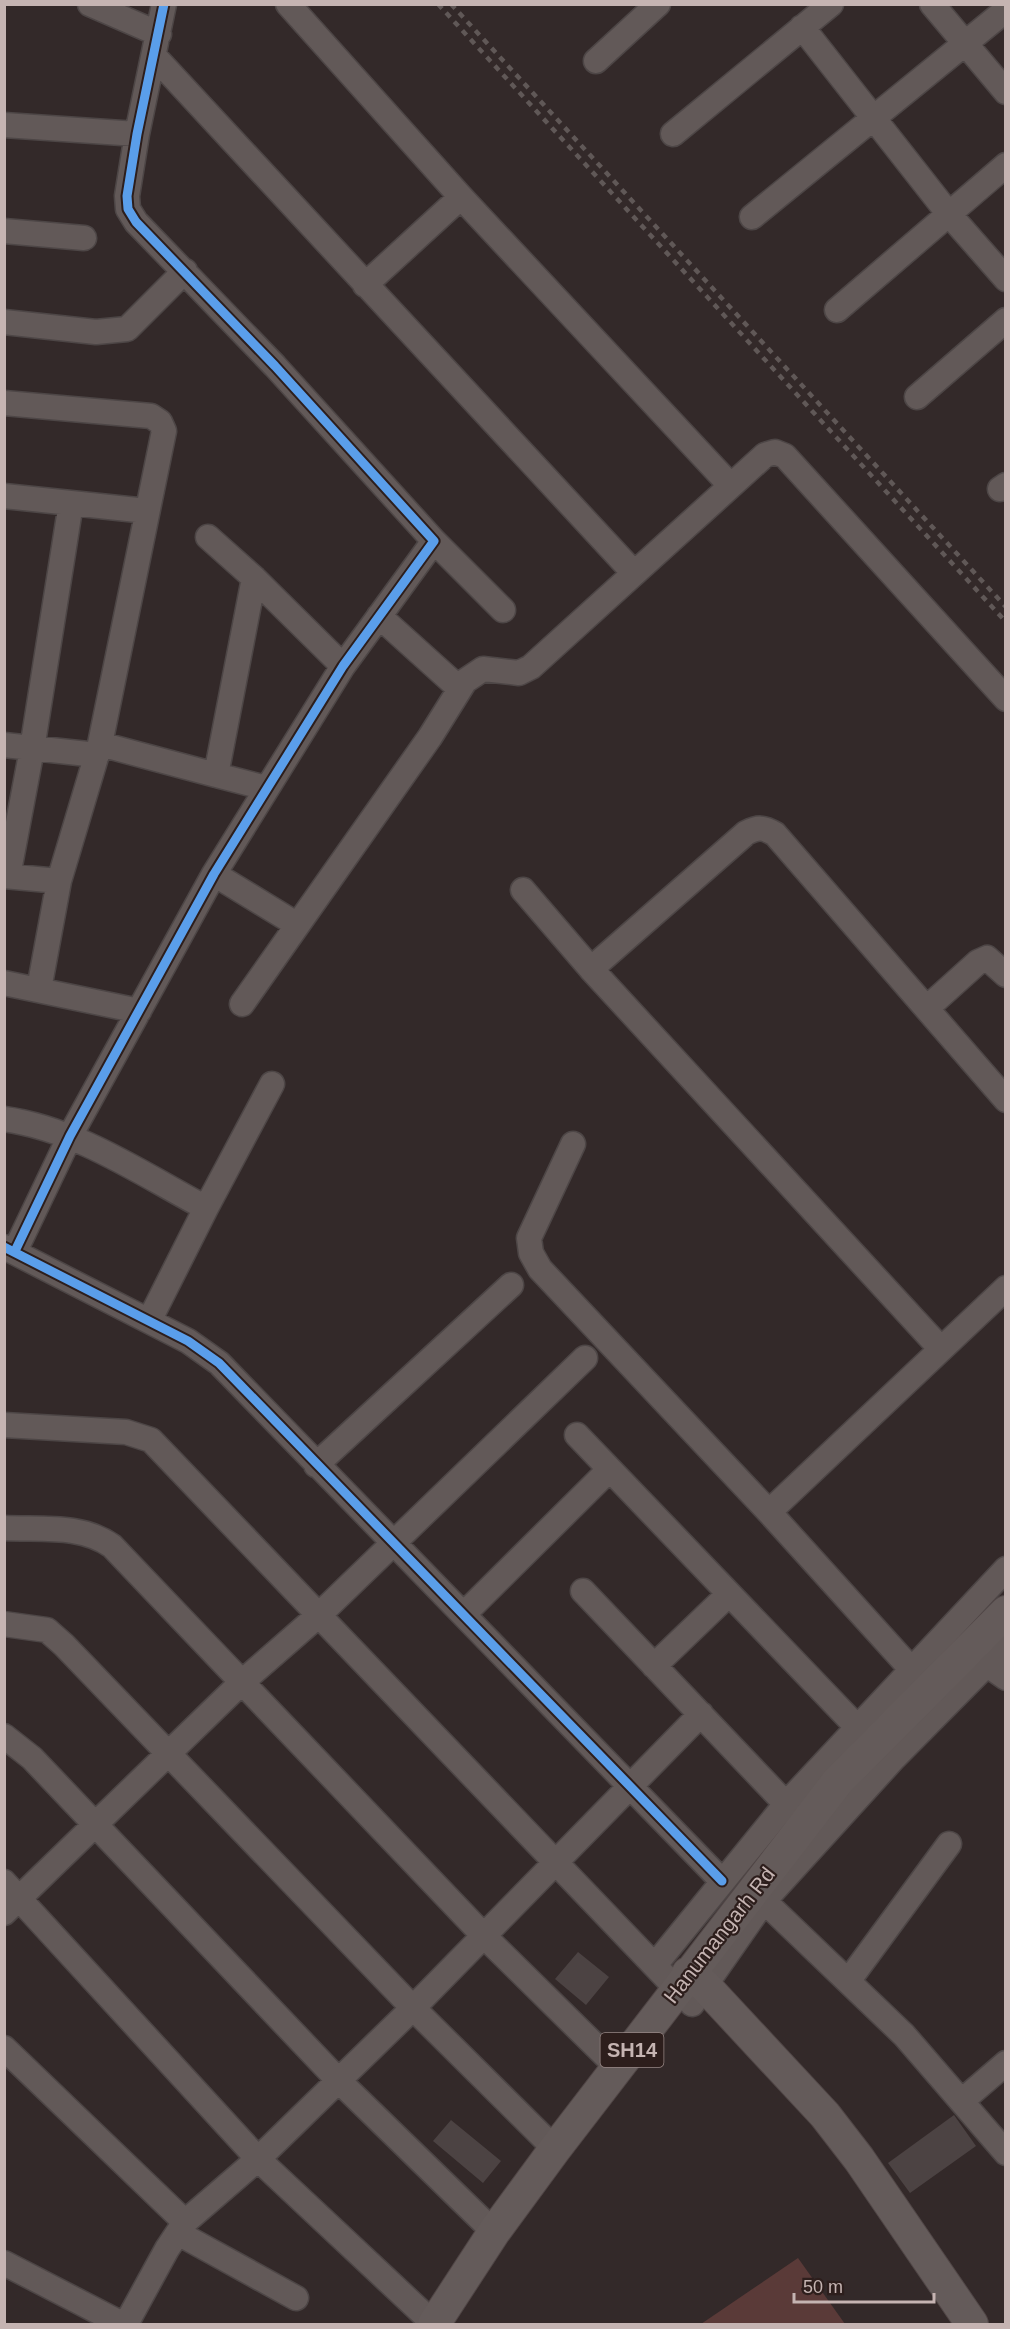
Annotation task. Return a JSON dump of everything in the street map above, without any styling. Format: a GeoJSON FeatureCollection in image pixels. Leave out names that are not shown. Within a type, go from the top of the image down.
{"type":"FeatureCollection","features":[{"type":"Feature","properties":{"kind":"main road","name":"Hanumangarh Rd"},"geometry":{"type":"LineString","coordinates":[[434,2324],[494,2232],[555,2149],[619,2069],[690,1988],[838,1781],[1005,1612]]}},
{"type":"Feature","properties":{"kind":"main road"},"geometry":{"type":"LineString","coordinates":[[690,1988],[811,2127],[845,2170],[950,2325]]}},
{"type":"Feature","properties":{"kind":"main road"},"geometry":{"type":"LineString","coordinates":[[690,1988],[825,2115],[859,2159],[972,2325]]}},
{"type":"Feature","properties":{"kind":"street"},"geometry":{"type":"LineString","coordinates":[[90,4],[157,46],[365,285],[634,573]]}},
{"type":"Feature","properties":{"kind":"street"},"geometry":{"type":"LineString","coordinates":[[164,4],[137,134],[127,196],[128,210],[136,222],[185,271],[434,541],[503,610]]}},
{"type":"Feature","properties":{"kind":"street"},"geometry":{"type":"LineString","coordinates":[[288,4],[461,198],[730,485]]}},
{"type":"Feature","properties":{"kind":"street"},"geometry":{"type":"LineString","coordinates":[[596,61],[658,4]]}},
{"type":"Feature","properties":{"kind":"street"},"geometry":{"type":"LineString","coordinates":[[673,134],[831,4]]}},
{"type":"Feature","properties":{"kind":"street"},"geometry":{"type":"LineString","coordinates":[[932,4],[1005,92]]}},
{"type":"Feature","properties":{"kind":"street"},"geometry":{"type":"LineString","coordinates":[[752,217],[1005,10]]}},
{"type":"Feature","properties":{"kind":"street"},"geometry":{"type":"LineString","coordinates":[[801,27],[948,213],[1005,279]]}},
{"type":"Feature","properties":{"kind":"street"},"geometry":{"type":"LineString","coordinates":[[4,125],[137,134]]}},
{"type":"Feature","properties":{"kind":"street"},"geometry":{"type":"LineString","coordinates":[[837,310],[1005,165]]}},
{"type":"Feature","properties":{"kind":"street"},"geometry":{"type":"LineString","coordinates":[[365,285],[461,198]]}},
{"type":"Feature","properties":{"kind":"street"},"geometry":{"type":"LineString","coordinates":[[4,231],[84,238]]}},
{"type":"Feature","properties":{"kind":"street"},"geometry":{"type":"LineString","coordinates":[[4,322],[96,332],[127,329],[185,271]]}},
{"type":"Feature","properties":{"kind":"street"},"geometry":{"type":"LineString","coordinates":[[917,397],[1005,320]]}},
{"type":"Feature","properties":{"kind":"street"},"geometry":{"type":"LineString","coordinates":[[4,403],[151,416],[160,422],[164,431],[98,750],[59,881],[39,989]]}},
{"type":"Feature","properties":{"kind":"street"},"geometry":{"type":"LineString","coordinates":[[242,1004],[296,924],[378,812],[465,681],[483,669],[519,673],[531,667],[765,455],[775,452],[785,456],[1005,699]]}},
{"type":"Feature","properties":{"kind":"street"},"geometry":{"type":"LineString","coordinates":[[4,496],[147,511]]}},
{"type":"Feature","properties":{"kind":"street"},"geometry":{"type":"LineString","coordinates":[[59,881],[7,876],[32,748],[70,503]]}},
{"type":"Feature","properties":{"kind":"street"},"geometry":{"type":"LineString","coordinates":[[208,537],[254,578],[344,666]]}},
{"type":"Feature","properties":{"kind":"street"},"geometry":{"type":"LineString","coordinates":[[434,541],[344,666],[214,874],[10,1249],[188,1341],[219,1363],[722,1881]]}},
{"type":"Feature","properties":{"kind":"street"},"geometry":{"type":"LineString","coordinates":[[216,775],[254,578]]}},
{"type":"Feature","properties":{"kind":"street"},"geometry":{"type":"LineString","coordinates":[[379,616],[460,689]]}},
{"type":"Feature","properties":{"kind":"street"},"geometry":{"type":"LineString","coordinates":[[4,745],[98,750],[266,788]]}},
{"type":"Feature","properties":{"kind":"street"},"geometry":{"type":"LineString","coordinates":[[591,969],[746,833],[757,828],[765,828],[775,834],[1005,1100]]}},
{"type":"Feature","properties":{"kind":"street"},"geometry":{"type":"LineString","coordinates":[[214,874],[296,924]]}},
{"type":"Feature","properties":{"kind":"street"},"geometry":{"type":"LineString","coordinates":[[523,890],[591,969],[941,1349]]}},
{"type":"Feature","properties":{"kind":"street"},"geometry":{"type":"LineString","coordinates":[[927,1008],[978,962],[987,958],[1005,975]]}},
{"type":"Feature","properties":{"kind":"street"},"geometry":{"type":"LineString","coordinates":[[4,983],[139,1011]]}},
{"type":"Feature","properties":{"kind":"street"},"geometry":{"type":"LineString","coordinates":[[149,1321],[272,1084]]}},
{"type":"Feature","properties":{"kind":"street"},"geometry":{"type":"LineString","coordinates":[[4,1119],[32,1123],[70,1136],[206,1208]]}},
{"type":"Feature","properties":{"kind":"street"},"geometry":{"type":"LineString","coordinates":[[573,1144],[529,1238],[531,1253],[540,1269],[769,1512],[912,1670]]}},
{"type":"Feature","properties":{"kind":"street"},"geometry":{"type":"LineString","coordinates":[[316,1465],[511,1285]]}},
{"type":"Feature","properties":{"kind":"street"},"geometry":{"type":"LineString","coordinates":[[769,1512],[1005,1288]]}},
{"type":"Feature","properties":{"kind":"street"},"geometry":{"type":"LineString","coordinates":[[434,2324],[258,2159],[10,1897],[96,1826],[241,1683],[320,1614],[585,1358]]}},
{"type":"Feature","properties":{"kind":"street"},"geometry":{"type":"LineString","coordinates":[[4,1425],[126,1431],[151,1440],[655,1965],[690,1988],[894,1758],[1005,1645]]}},
{"type":"Feature","properties":{"kind":"street"},"geometry":{"type":"LineString","coordinates":[[577,1435],[857,1727]]}},
{"type":"Feature","properties":{"kind":"street"},"geometry":{"type":"LineString","coordinates":[[464,1614],[609,1470]]}},
{"type":"Feature","properties":{"kind":"street"},"geometry":{"type":"LineString","coordinates":[[4,1528],[75,1531],[97,1535],[112,1546],[484,1937],[619,2069]]}},
{"type":"Feature","properties":{"kind":"street"},"geometry":{"type":"LineString","coordinates":[[655,1965],[786,1804],[1005,1569]]}},
{"type":"Feature","properties":{"kind":"street"},"geometry":{"type":"LineString","coordinates":[[583,1592],[786,1804]]}},
{"type":"Feature","properties":{"kind":"street"},"geometry":{"type":"LineString","coordinates":[[654,1666],[729,1594]]}},
{"type":"Feature","properties":{"kind":"street"},"geometry":{"type":"LineString","coordinates":[[4,1624],[47,1630],[413,2008],[555,2149]]}},
{"type":"Feature","properties":{"kind":"street"},"geometry":{"type":"LineString","coordinates":[[986,1664],[1005,1678]]}},
{"type":"Feature","properties":{"kind":"street"},"geometry":{"type":"LineString","coordinates":[[4,2263],[124,2325],[181,2228],[258,2159],[413,2008],[701,1714]]}},
{"type":"Feature","properties":{"kind":"street"},"geometry":{"type":"LineString","coordinates":[[4,1736],[32,1758],[339,2081],[494,2232]]}},
{"type":"Feature","properties":{"kind":"street"},"geometry":{"type":"LineString","coordinates":[[849,1980],[948,1844]]}},
{"type":"Feature","properties":{"kind":"street"},"geometry":{"type":"LineString","coordinates":[[765,1901],[849,1980],[963,2100],[1005,2153]]}},
{"type":"Feature","properties":{"kind":"street"},"geometry":{"type":"LineString","coordinates":[[4,2048],[181,2228],[296,2298]]}},
{"type":"Feature","properties":{"kind":"street"},"geometry":{"type":"LineString","coordinates":[[963,2100],[1005,2063]]}},
{"type":"Feature","properties":{"kind":"shaded area"},"geometry":{"type":"Polygon","coordinates":[[[798,2258],[845,2324],[701,2324],[798,2258]]]}},
{"type":"Feature","properties":{"kind":"building"},"geometry":{"type":"Polygon","coordinates":[[[578,1952],[609,1977],[586,2005],[555,1979],[578,1952]]]}},
{"type":"Feature","properties":{"kind":"building"},"geometry":{"type":"Polygon","coordinates":[[[954,2115],[976,2146],[910,2193],[888,2163],[954,2115]]]}},
{"type":"Feature","properties":{"kind":"building"},"geometry":{"type":"Polygon","coordinates":[[[451,2120],[501,2161],[483,2183],[433,2141],[451,2120]]]}},
{"type":"Feature","properties":{"kind":"railway"},"geometry":{"type":"LineString","coordinates":[[438,4],[1006,622]]}},
{"type":"Feature","properties":{"kind":"railway"},"geometry":{"type":"LineString","coordinates":[[451,4],[1006,607]]}},
{"type":"Feature","properties":{"kind":"cycle path"},"geometry":{"type":"LineString","coordinates":[[15,1251],[70,1136],[214,874],[343,666],[434,541],[275,366],[136,222],[128,209],[127,196],[137,134],[164,4]]}},
{"type":"Feature","properties":{"kind":"cycle path"},"geometry":{"type":"LineString","coordinates":[[4,1247],[188,1341],[219,1363],[722,1881]]}}]}
